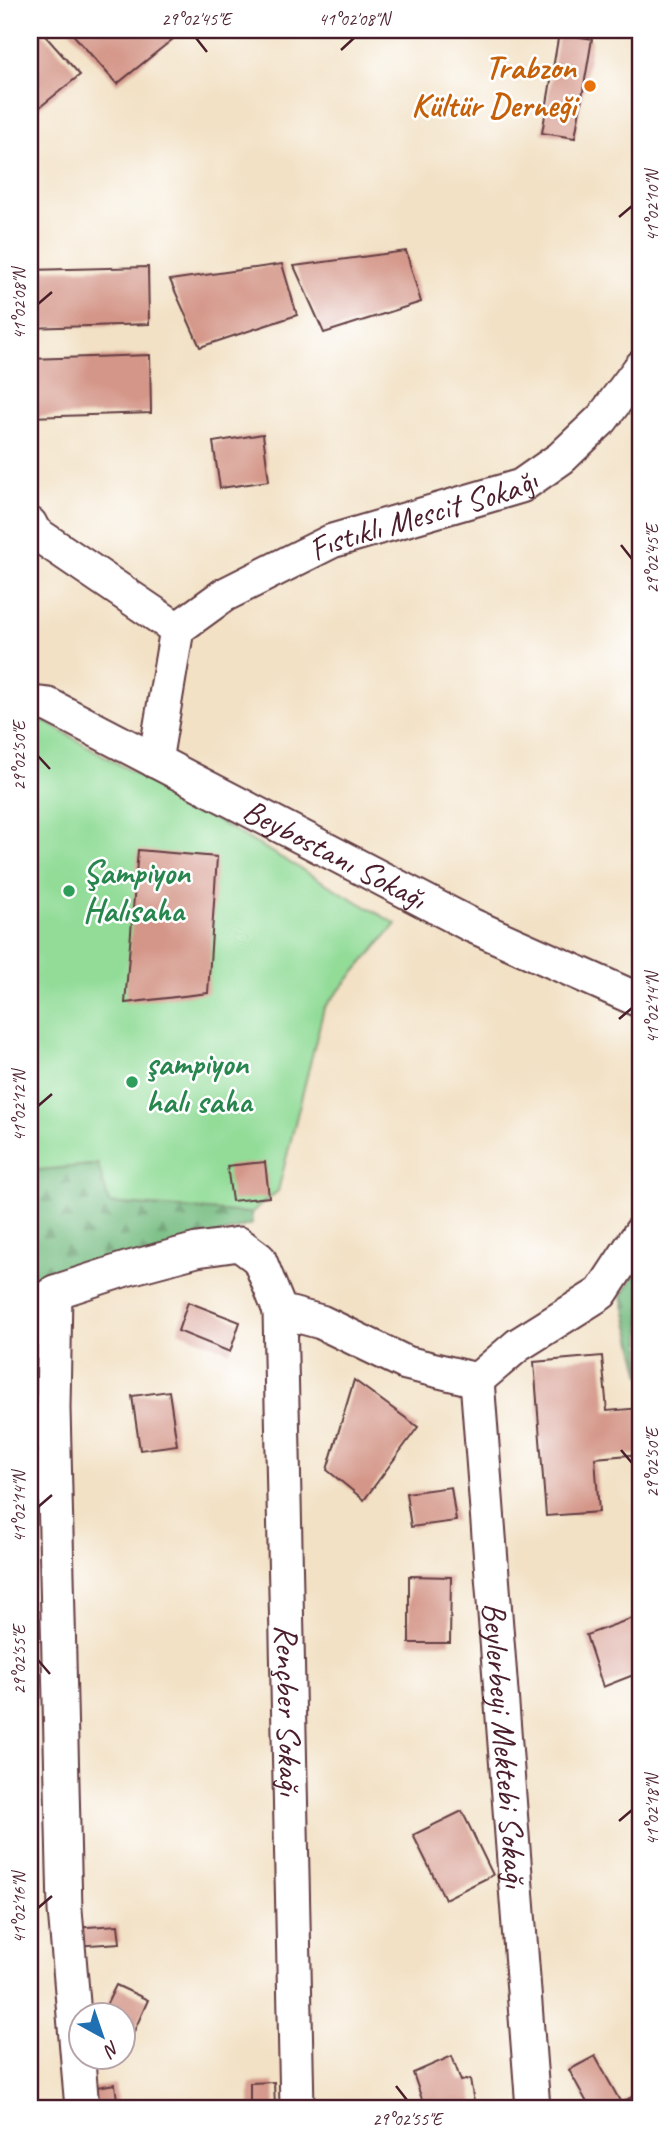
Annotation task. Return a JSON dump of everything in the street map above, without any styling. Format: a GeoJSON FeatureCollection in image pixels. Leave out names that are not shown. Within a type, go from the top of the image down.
{"type":"FeatureCollection","features":[{"type":"Feature","properties":{"kind":"street","name":"Fıstıklı Mescit Sokağı"},"geometry":{"type":"LineString","coordinates":[[177,629],[225,595],[332,541],[521,486],[561,458],[602,419],[641,367]]}},
{"type":"Feature","properties":{"kind":"street"},"geometry":{"type":"LineString","coordinates":[[30,524],[34,532],[177,629],[155,761]]}},
{"type":"Feature","properties":{"kind":"street","name":"Beybostanı Sokağı"},"geometry":{"type":"LineString","coordinates":[[30,703],[48,705],[471,925],[641,1001]]}},
{"type":"Feature","properties":{"kind":"street"},"geometry":{"type":"LineString","coordinates":[[82,2108],[65,1910],[53,1408],[42,1301],[126,1269],[197,1250],[239,1244],[259,1259],[280,1311],[321,1322],[406,1363],[477,1380],[518,1345],[601,1293],[641,1232]]}},
{"type":"Feature","properties":{"kind":"street","name":"Rençber Sokağı"},"geometry":{"type":"LineString","coordinates":[[280,1311],[298,2108]]}},
{"type":"Feature","properties":{"kind":"street","name":"Beylerbeyi Mektebi Sokağı"},"geometry":{"type":"LineString","coordinates":[[477,1380],[533,2108]]}},
{"type":"Feature","properties":{"kind":"green space"},"geometry":{"type":"Polygon","coordinates":[[[30,718],[42,720],[396,924],[324,1008],[278,1191],[251,1213],[109,1203],[98,1164],[30,1171],[30,718]]]}},
{"type":"Feature","properties":{"kind":"green space"},"geometry":{"type":"Polygon","coordinates":[[[99,1164],[109,1203],[251,1213],[252,1224],[51,1287],[30,1301],[30,1171],[99,1164]]]}},
{"type":"Feature","properties":{"kind":"green space"},"geometry":{"type":"Polygon","coordinates":[[[641,1263],[641,1376],[622,1296],[641,1263]]]}},
{"type":"Feature","properties":{"kind":"building"},"geometry":{"type":"Polygon","coordinates":[[[30,30],[40,30],[80,75],[30,115],[30,30]]]}},
{"type":"Feature","properties":{"kind":"building"},"geometry":{"type":"Polygon","coordinates":[[[69,30],[164,30],[173,39],[117,84],[69,30]]]}},
{"type":"Feature","properties":{"kind":"building"},"geometry":{"type":"Polygon","coordinates":[[[559,33],[592,39],[575,138],[542,133],[559,33]]]}},
{"type":"Feature","properties":{"kind":"building"},"geometry":{"type":"Polygon","coordinates":[[[406,251],[421,302],[324,333],[294,266],[406,251]]]}},
{"type":"Feature","properties":{"kind":"building"},"geometry":{"type":"Polygon","coordinates":[[[282,264],[297,315],[200,347],[170,280],[282,264]]]}},
{"type":"Feature","properties":{"kind":"building"},"geometry":{"type":"Polygon","coordinates":[[[148,267],[149,324],[30,328],[30,270],[148,267]]]}},
{"type":"Feature","properties":{"kind":"building"},"geometry":{"type":"Polygon","coordinates":[[[150,355],[151,413],[30,417],[30,359],[150,355]]]}},
{"type":"Feature","properties":{"kind":"building"},"geometry":{"type":"Polygon","coordinates":[[[263,434],[269,481],[220,488],[213,442],[263,434]]]}},
{"type":"Feature","properties":{"kind":"building"},"geometry":{"type":"Polygon","coordinates":[[[138,850],[217,857],[208,993],[125,1003],[138,850]]]}},
{"type":"Feature","properties":{"kind":"building"},"geometry":{"type":"Polygon","coordinates":[[[265,1162],[269,1197],[232,1201],[227,1166],[265,1162]]]}},
{"type":"Feature","properties":{"kind":"building"},"geometry":{"type":"Polygon","coordinates":[[[188,1302],[240,1322],[230,1352],[178,1331],[188,1302]]]}},
{"type":"Feature","properties":{"kind":"building"},"geometry":{"type":"Polygon","coordinates":[[[602,1356],[607,1411],[641,1408],[641,1454],[595,1458],[599,1512],[546,1516],[534,1362],[602,1356]]]}},
{"type":"Feature","properties":{"kind":"building"},"geometry":{"type":"Polygon","coordinates":[[[30,1366],[42,1379],[30,1391],[30,1366]]]}},
{"type":"Feature","properties":{"kind":"building"},"geometry":{"type":"Polygon","coordinates":[[[354,1380],[418,1427],[364,1500],[327,1470],[354,1380]]]}},
{"type":"Feature","properties":{"kind":"building"},"geometry":{"type":"Polygon","coordinates":[[[169,1391],[177,1445],[140,1450],[132,1396],[169,1391]]]}},
{"type":"Feature","properties":{"kind":"building"},"geometry":{"type":"Polygon","coordinates":[[[30,1452],[37,1452],[37,1493],[30,1493],[30,1452]]]}},
{"type":"Feature","properties":{"kind":"building"},"geometry":{"type":"Polygon","coordinates":[[[451,1487],[456,1521],[411,1527],[406,1493],[451,1487]]]}},
{"type":"Feature","properties":{"kind":"building"},"geometry":{"type":"Polygon","coordinates":[[[409,1576],[451,1577],[450,1643],[409,1643],[409,1576]]]}},
{"type":"Feature","properties":{"kind":"building"},"geometry":{"type":"Polygon","coordinates":[[[641,1615],[641,1672],[603,1687],[586,1635],[641,1615]]]}},
{"type":"Feature","properties":{"kind":"building"},"geometry":{"type":"Polygon","coordinates":[[[635,1720],[641,1720],[641,1812],[636,1813],[635,1720]]]}},
{"type":"Feature","properties":{"kind":"building"},"geometry":{"type":"Polygon","coordinates":[[[462,1811],[493,1875],[445,1899],[413,1835],[462,1811]]]}},
{"type":"Feature","properties":{"kind":"building"},"geometry":{"type":"Polygon","coordinates":[[[118,1925],[120,1943],[73,1946],[72,1928],[118,1925]]]}},
{"type":"Feature","properties":{"kind":"building"},"geometry":{"type":"Polygon","coordinates":[[[116,1985],[148,2000],[136,2027],[136,2002],[108,2002],[116,1985]]]}},
{"type":"Feature","properties":{"kind":"building"},"geometry":{"type":"Polygon","coordinates":[[[452,2056],[461,2081],[470,2079],[475,2108],[425,2108],[413,2073],[452,2056]]]}},
{"type":"Feature","properties":{"kind":"building"},"geometry":{"type":"Polygon","coordinates":[[[595,2056],[621,2103],[641,2092],[641,2108],[590,2108],[569,2070],[595,2056]]]}},
{"type":"Feature","properties":{"kind":"building"},"geometry":{"type":"Polygon","coordinates":[[[274,2082],[275,2108],[250,2108],[250,2083],[274,2082]]]}},
{"type":"Feature","properties":{"kind":"building"},"geometry":{"type":"Polygon","coordinates":[[[115,2084],[118,2108],[88,2108],[85,2089],[115,2084]]]}},
{"type":"Feature","properties":{"kind":"place","name":"Trabzon Kültür Derneği"},"geometry":{"type":"Point","coordinates":[590,86]}},
{"type":"Feature","properties":{"kind":"place","name":"Şampiyon Halısaha"},"geometry":{"type":"Point","coordinates":[69,891]}},
{"type":"Feature","properties":{"kind":"place","name":"şampiyon halı saha"},"geometry":{"type":"Point","coordinates":[132,1082]}}]}
